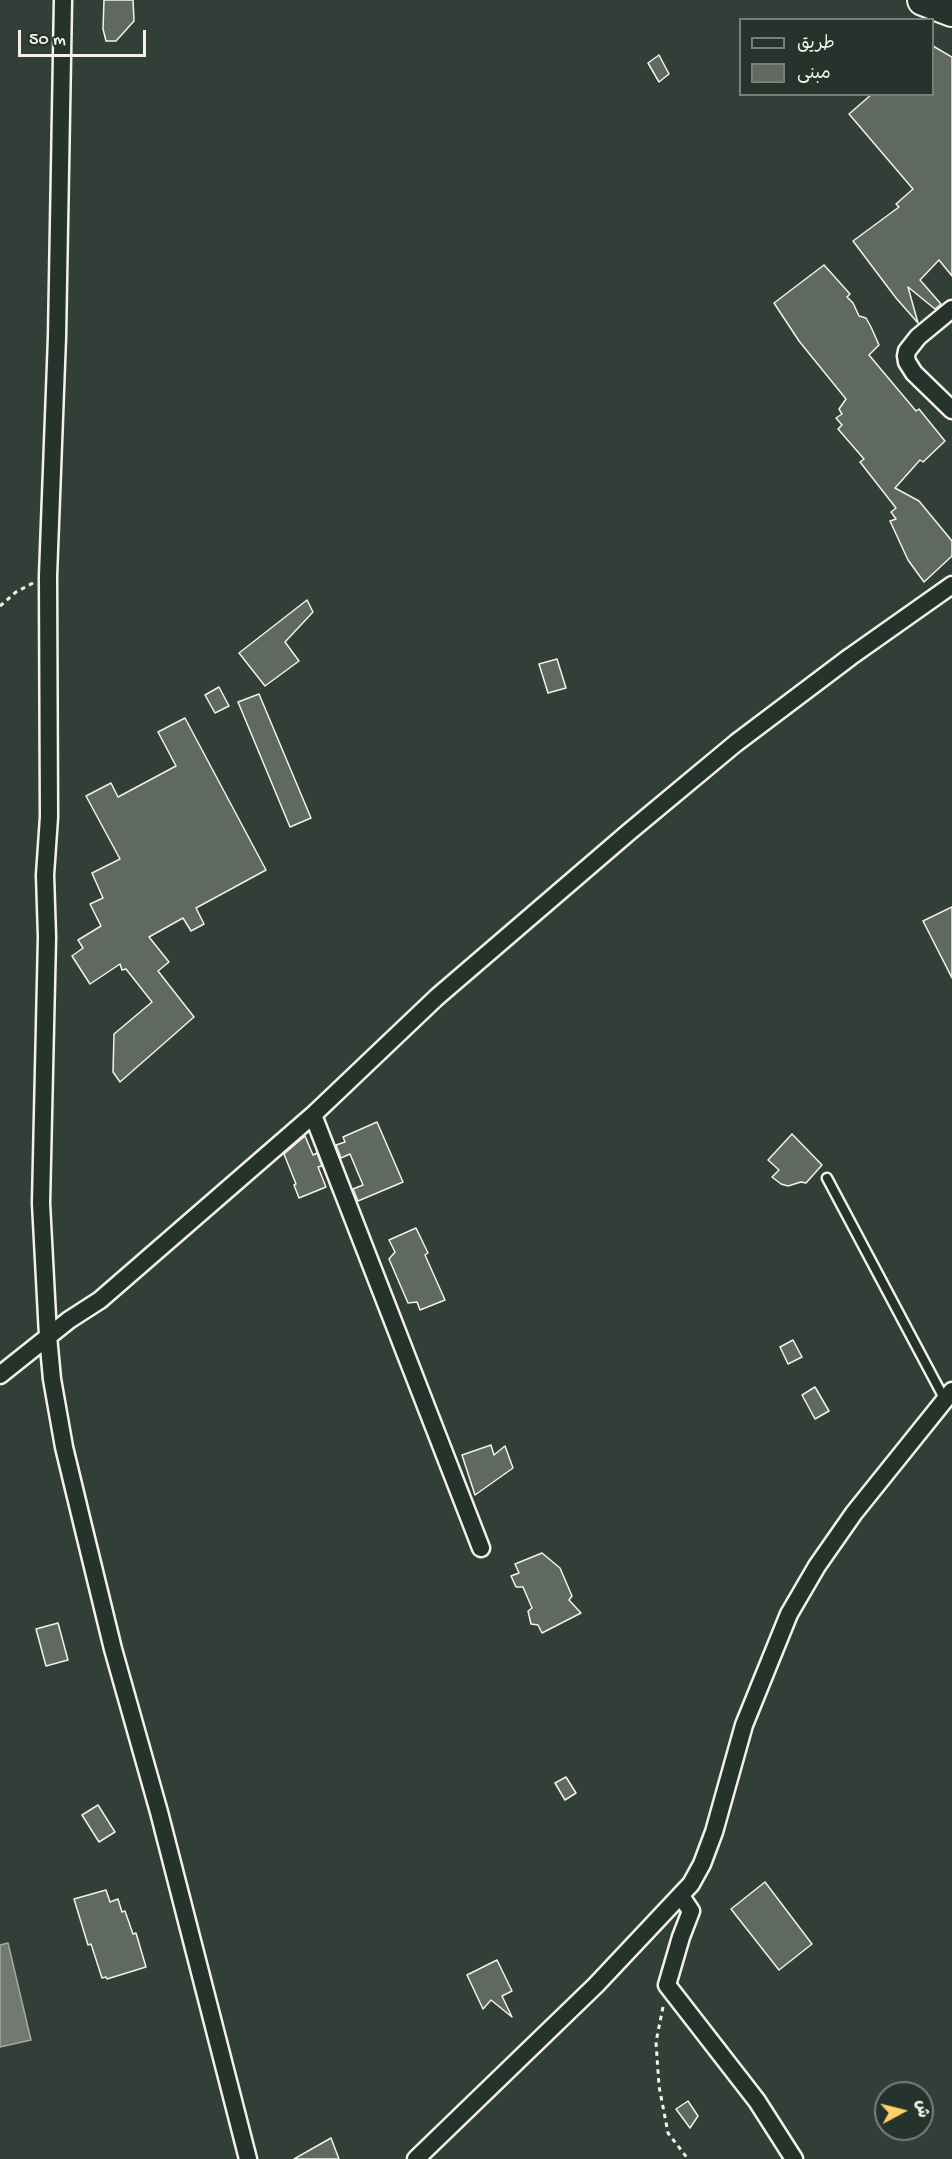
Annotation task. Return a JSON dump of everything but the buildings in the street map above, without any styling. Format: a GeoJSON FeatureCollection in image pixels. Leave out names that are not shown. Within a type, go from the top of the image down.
{"type":"FeatureCollection","features":[{"type":"Feature","properties":{"kind":"highway"},"geometry":{"type":"LineString","coordinates":[[923,0],[952,11]]}},
{"type":"Feature","properties":{"kind":"street"},"geometry":{"type":"LineString","coordinates":[[63,0],[57,337],[48,576],[49,817],[45,875],[47,937],[41,1203],[48,1336],[52,1379],[64,1447],[102,1604],[159,1812],[248,2159]]}},
{"type":"Feature","properties":{"kind":"street"},"geometry":{"type":"LineString","coordinates":[[952,309],[918,338],[907,351],[906,356],[914,372],[952,410]]}},
{"type":"Feature","properties":{"kind":"street"},"geometry":{"type":"LineString","coordinates":[[0,1375],[48,1336],[100,1300],[313,1115],[437,997],[736,743],[850,657],[952,585]]}},
{"type":"Feature","properties":{"kind":"street"},"geometry":{"type":"LineString","coordinates":[[313,1115],[481,1548]]}},
{"type":"Feature","properties":{"kind":"street"},"geometry":{"type":"LineString","coordinates":[[416,2159],[596,1985],[692,1884],[714,1832],[744,1725],[789,1614],[817,1566],[854,1513],[949,1396]]}},
{"type":"Feature","properties":{"kind":"street"},"geometry":{"type":"LineString","coordinates":[[681,1896],[691,1911],[667,1985],[757,2101],[794,2159]]}},
{"type":"Feature","properties":{"kind":"lane"},"geometry":{"type":"LineString","coordinates":[[827,1178],[949,1396]]}},
{"type":"Feature","properties":{"kind":"path"},"geometry":{"type":"LineString","coordinates":[[0,606],[16,591],[48,576]]}},
{"type":"Feature","properties":{"kind":"path"},"geometry":{"type":"LineString","coordinates":[[667,1985],[656,2042],[659,2086],[668,2133],[688,2159]]}},
{"type":"Feature","properties":{"kind":"shaded area"},"geometry":{"type":"Polygon","coordinates":[[[8,1943],[31,2040],[0,2047],[0,1945],[8,1943]]]}}]}
